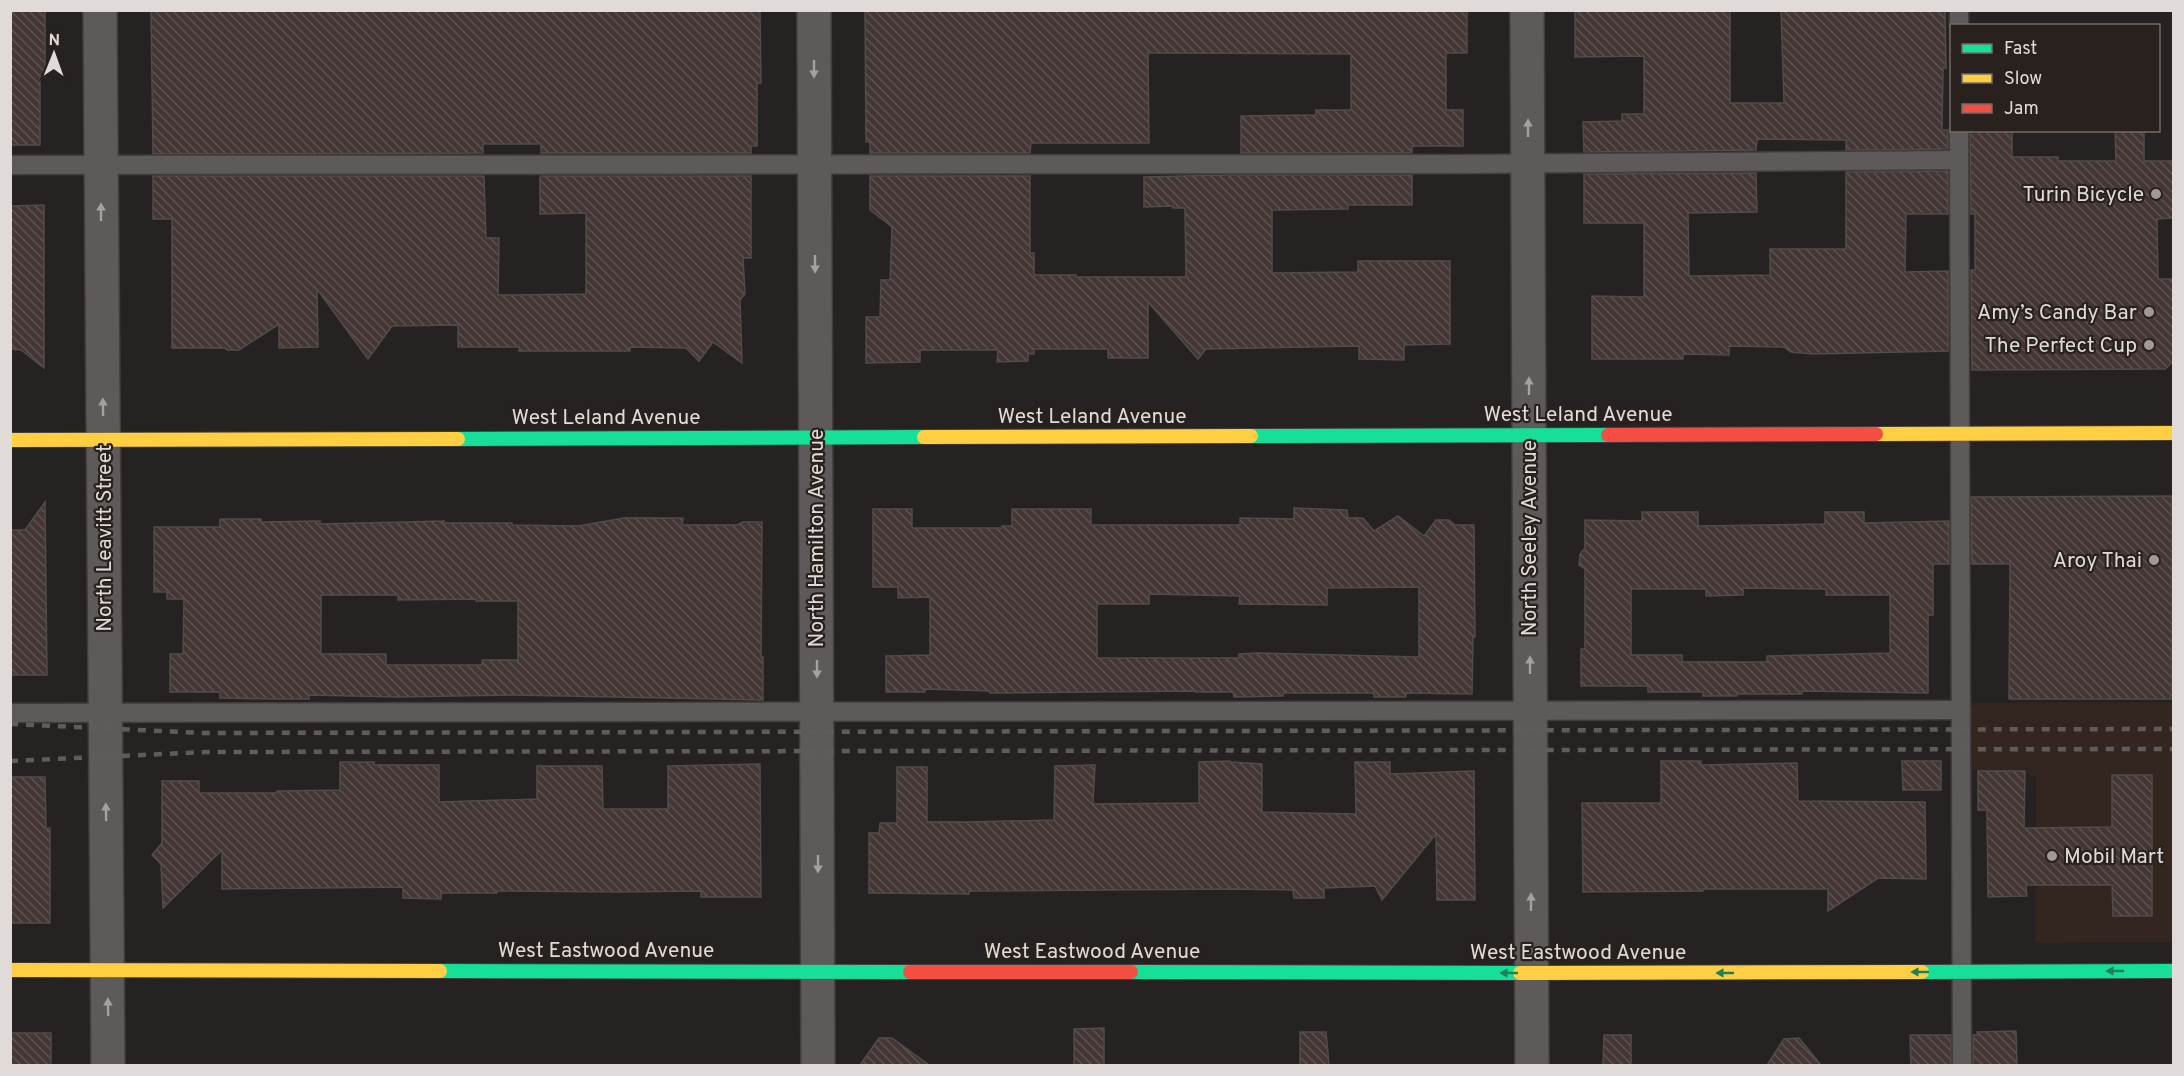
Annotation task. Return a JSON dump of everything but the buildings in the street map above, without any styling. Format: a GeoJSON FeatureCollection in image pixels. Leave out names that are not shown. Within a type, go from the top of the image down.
{"type":"FeatureCollection","features":[{"type":"Feature","properties":{"kind":"street","name":"North Leavitt Street"},"geometry":{"type":"LineString","coordinates":[[100,10],[108,1065]]}},
{"type":"Feature","properties":{"kind":"street","name":"North Hamilton Avenue"},"geometry":{"type":"LineString","coordinates":[[814,10],[818,1065]]}},
{"type":"Feature","properties":{"kind":"street","name":"North Seeley Avenue"},"geometry":{"type":"LineString","coordinates":[[1527,10],[1532,1065]]}},
{"type":"Feature","properties":{"kind":"street","name":"West Leland Avenue"},"geometry":{"type":"LineString","coordinates":[[10,440],[2174,433]]}},
{"type":"Feature","properties":{"kind":"street","name":"West Eastwood Avenue"},"geometry":{"type":"LineString","coordinates":[[10,970],[1531,973],[2174,971]]}},
{"type":"Feature","properties":{"kind":"lane"},"geometry":{"type":"LineString","coordinates":[[1959,132],[1962,1065]]}},
{"type":"Feature","properties":{"kind":"lane"},"geometry":{"type":"LineString","coordinates":[[10,165],[1528,164],[1959,160]]}},
{"type":"Feature","properties":{"kind":"lane"},"geometry":{"type":"LineString","coordinates":[[10,713],[1961,710]]}},
{"type":"Feature","properties":{"kind":"shaded area"},"geometry":{"type":"Polygon","coordinates":[[[1961,703],[2173,703],[2173,942],[2035,943],[2036,776],[2028,775],[2027,770],[1961,770],[1961,703]]]}},
{"type":"Feature","properties":{"kind":"railway"},"geometry":{"type":"LineString","coordinates":[[10,724],[204,733],[2174,729]]}},
{"type":"Feature","properties":{"kind":"railway"},"geometry":{"type":"LineString","coordinates":[[10,761],[207,752],[2174,749]]}},
{"type":"Feature","properties":{"kind":"traffic: fast"},"geometry":{"type":"LineString","coordinates":[[1251,436],[1608,435]]}},
{"type":"Feature","properties":{"kind":"traffic: fast"},"geometry":{"type":"LineString","coordinates":[[458,439],[924,437]]}},
{"type":"Feature","properties":{"kind":"traffic: fast"},"geometry":{"type":"LineString","coordinates":[[440,971],[910,972]]}},
{"type":"Feature","properties":{"kind":"traffic: fast"},"geometry":{"type":"LineString","coordinates":[[1922,972],[2174,971]]}},
{"type":"Feature","properties":{"kind":"traffic: fast"},"geometry":{"type":"LineString","coordinates":[[1131,972],[1520,973]]}},
{"type":"Feature","properties":{"kind":"traffic: slow"},"geometry":{"type":"LineString","coordinates":[[1876,434],[2174,433]]}},
{"type":"Feature","properties":{"kind":"traffic: slow"},"geometry":{"type":"LineString","coordinates":[[924,437],[1251,436]]}},
{"type":"Feature","properties":{"kind":"traffic: slow"},"geometry":{"type":"LineString","coordinates":[[10,440],[458,439]]}},
{"type":"Feature","properties":{"kind":"traffic: slow"},"geometry":{"type":"LineString","coordinates":[[10,970],[440,971]]}},
{"type":"Feature","properties":{"kind":"traffic: slow"},"geometry":{"type":"LineString","coordinates":[[1520,973],[1922,972]]}},
{"type":"Feature","properties":{"kind":"traffic: jam"},"geometry":{"type":"LineString","coordinates":[[1608,435],[1876,434]]}},
{"type":"Feature","properties":{"kind":"traffic: jam"},"geometry":{"type":"LineString","coordinates":[[910,972],[1131,972]]}},
{"type":"Feature","properties":{"kind":"place","name":"Turin Bicycle"},"geometry":{"type":"Point","coordinates":[2156,194]}},
{"type":"Feature","properties":{"kind":"place","name":"Amy’s Candy Bar"},"geometry":{"type":"Point","coordinates":[2149,312]}},
{"type":"Feature","properties":{"kind":"place","name":"The Perfect Cup"},"geometry":{"type":"Point","coordinates":[2149,345]}},
{"type":"Feature","properties":{"kind":"place","name":"Aroy Thai"},"geometry":{"type":"Point","coordinates":[2154,560]}},
{"type":"Feature","properties":{"kind":"place","name":"Mobil Mart"},"geometry":{"type":"Point","coordinates":[2052,856]}}]}
